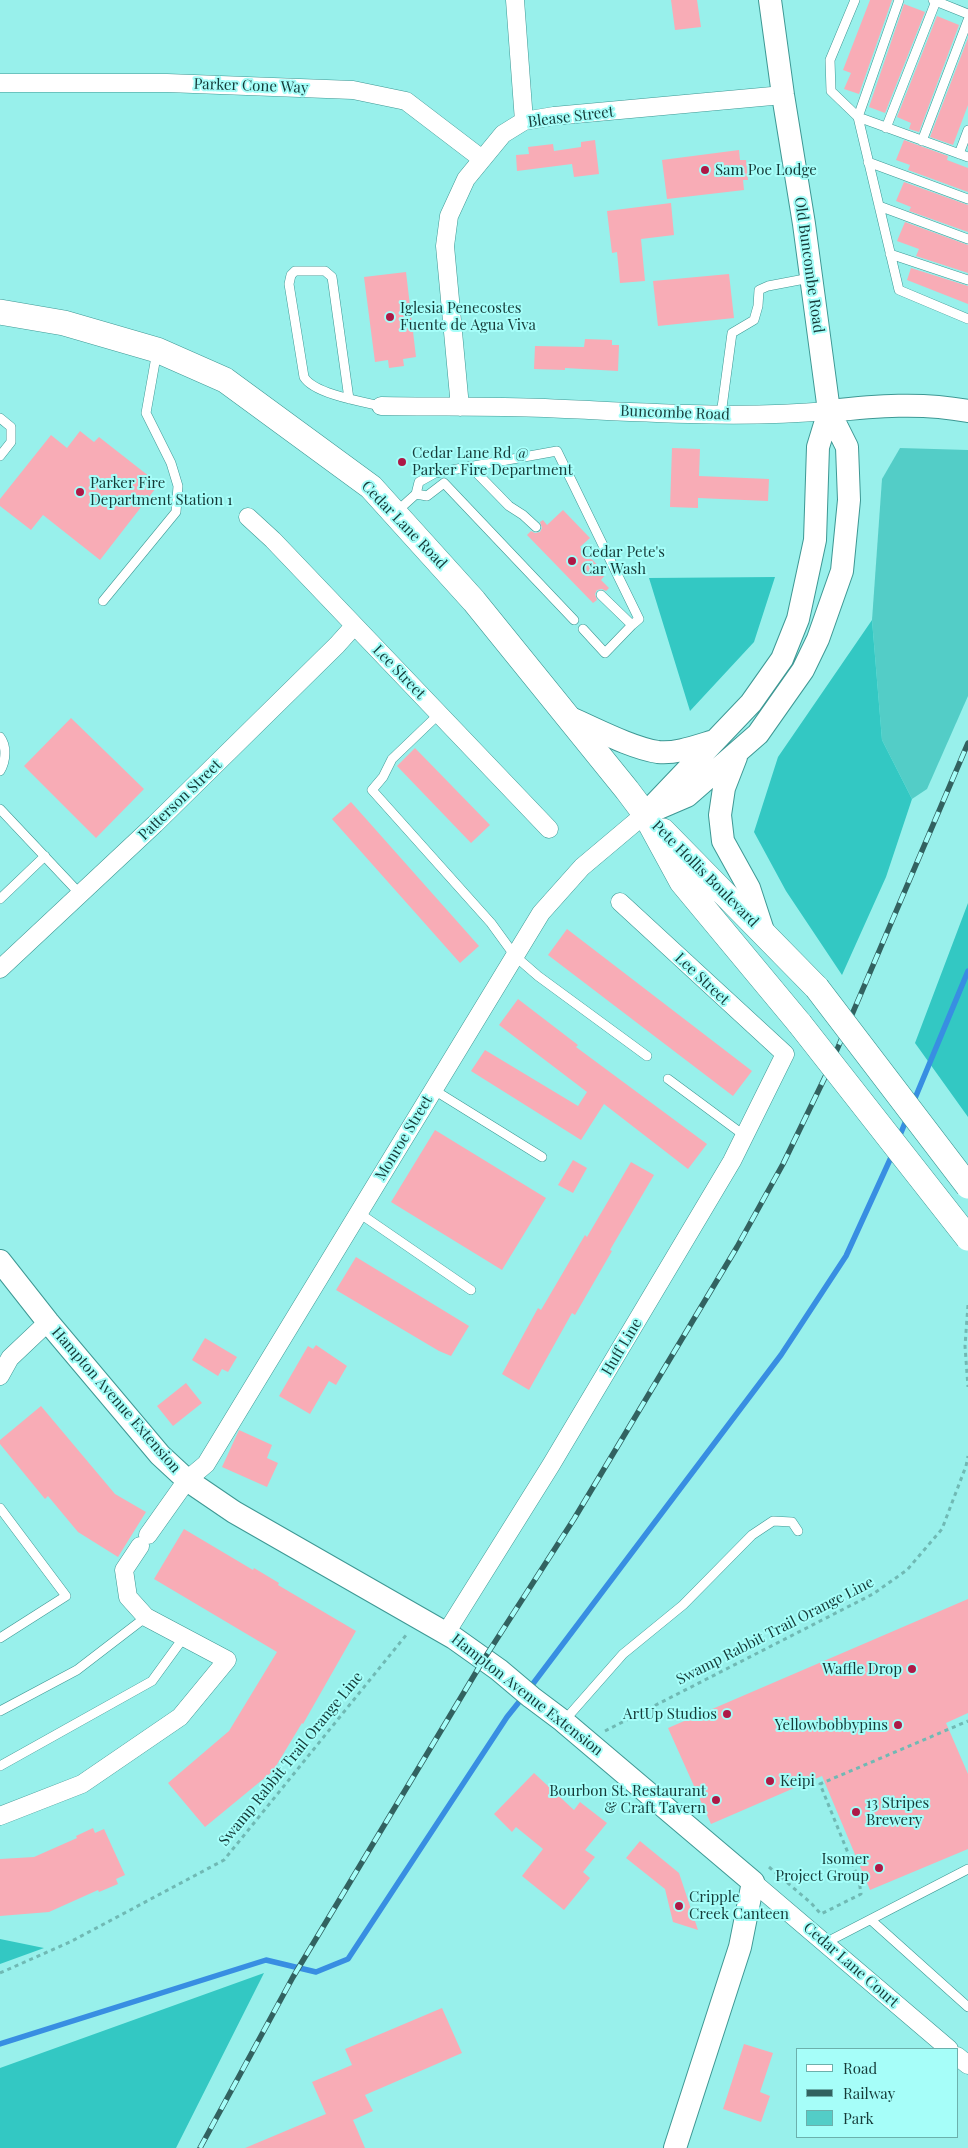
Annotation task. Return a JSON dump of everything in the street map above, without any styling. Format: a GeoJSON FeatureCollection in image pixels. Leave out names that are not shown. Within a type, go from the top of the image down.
{"type":"FeatureCollection","features":[{"type":"Feature","properties":{"kind":"main road","name":"Cedar Lane Road"},"geometry":{"type":"LineString","coordinates":[[0,312],[64,323],[157,350],[226,380],[371,487],[474,601],[645,814]]}},
{"type":"Feature","properties":{"kind":"main road","name":"Pete Hollis Boulevard"},"geometry":{"type":"LineString","coordinates":[[645,814],[817,988],[968,1186]]}},
{"type":"Feature","properties":{"kind":"main road","name":"Pete Hollis Boulevard"},"geometry":{"type":"LineString","coordinates":[[645,814],[682,882],[800,1024],[968,1238]]}},
{"type":"Feature","properties":{"kind":"street"},"geometry":{"type":"LineString","coordinates":[[515,0],[524,121]]}},
{"type":"Feature","properties":{"kind":"street","name":"Old Buncombe Road"},"geometry":{"type":"LineString","coordinates":[[645,814],[687,796],[758,734],[803,670],[818,639],[842,571],[849,500],[847,448],[829,411],[811,278],[782,95],[774,1]]}},
{"type":"Feature","properties":{"kind":"street","name":"Parker Cone Way"},"geometry":{"type":"LineString","coordinates":[[0,83],[167,83],[353,90],[406,101],[482,159]]}},
{"type":"Feature","properties":{"kind":"street","name":"Blease Street"},"geometry":{"type":"LineString","coordinates":[[460,407],[445,237],[454,202],[466,179],[503,134],[524,121],[554,116],[782,95]]}},
{"type":"Feature","properties":{"kind":"street","name":"Buncombe Road"},"geometry":{"type":"LineString","coordinates":[[382,406],[542,408],[721,415],[780,414],[874,406],[947,407],[968,411]]}},
{"type":"Feature","properties":{"kind":"street","name":"Old Buncombe Road"},"geometry":{"type":"LineString","coordinates":[[645,814],[751,703],[782,659],[798,619],[815,540],[818,447],[829,411]]}},
{"type":"Feature","properties":{"kind":"street","name":"Lee Street"},"geometry":{"type":"LineString","coordinates":[[248,517],[273,540],[549,829]]}},
{"type":"Feature","properties":{"kind":"street","name":"Patterson Street"},"geometry":{"type":"LineString","coordinates":[[0,969],[156,824],[354,626]]}},
{"type":"Feature","properties":{"kind":"street"},"geometry":{"type":"LineString","coordinates":[[568,717],[636,746],[657,752],[683,750],[715,741]]}},
{"type":"Feature","properties":{"kind":"street","name":"Old Buncombe Road"},"geometry":{"type":"LineString","coordinates":[[737,754],[724,788],[720,815],[724,842],[749,888],[764,934]]}},
{"type":"Feature","properties":{"kind":"street","name":"Monroe Street"},"geometry":{"type":"LineString","coordinates":[[0,1816],[82,1784],[180,1717],[228,1660],[146,1616],[128,1597],[124,1570],[187,1480],[206,1464],[541,913],[582,867],[645,814]]}},
{"type":"Feature","properties":{"kind":"street","name":"Lee Street"},"geometry":{"type":"LineString","coordinates":[[620,902],[785,1054]]}},
{"type":"Feature","properties":{"kind":"street","name":"Huff Line"},"geometry":{"type":"LineString","coordinates":[[446,1632],[561,1448],[745,1136],[785,1054]]}},
{"type":"Feature","properties":{"kind":"street","name":"Hampton Avenue Extension"},"geometry":{"type":"LineString","coordinates":[[0,1261],[48,1322],[160,1455],[187,1480],[234,1512],[446,1632],[499,1670],[524,1692],[760,1874]]}},
{"type":"Feature","properties":{"kind":"street"},"geometry":{"type":"LineString","coordinates":[[0,1376],[10,1358],[48,1322]]}},
{"type":"Feature","properties":{"kind":"street"},"geometry":{"type":"LineString","coordinates":[[675,2148],[740,1947],[760,1874]]}},
{"type":"Feature","properties":{"kind":"street","name":"Cedar Lane Court"},"geometry":{"type":"LineString","coordinates":[[760,1874],[825,1943],[948,2048]]}},
{"type":"Feature","properties":{"kind":"street"},"geometry":{"type":"LineString","coordinates":[[958,2057],[968,2066]]}},
{"type":"Feature","properties":{"kind":"lane"},"geometry":{"type":"LineString","coordinates":[[855,0],[830,60],[831,91],[858,117],[964,155],[968,130]]}},
{"type":"Feature","properties":{"kind":"lane"},"geometry":{"type":"LineString","coordinates":[[899,0],[858,117],[899,290],[968,319]]}},
{"type":"Feature","properties":{"kind":"lane"},"geometry":{"type":"LineString","coordinates":[[886,128],[934,1],[968,14]]}},
{"type":"Feature","properties":{"kind":"lane"},"geometry":{"type":"LineString","coordinates":[[922,140],[968,20]]}},
{"type":"Feature","properties":{"kind":"lane"},"geometry":{"type":"LineString","coordinates":[[868,162],[968,199]]}},
{"type":"Feature","properties":{"kind":"lane"},"geometry":{"type":"LineString","coordinates":[[879,206],[968,239]]}},
{"type":"Feature","properties":{"kind":"lane"},"geometry":{"type":"LineString","coordinates":[[890,254],[968,280]]}},
{"type":"Feature","properties":{"kind":"lane"},"geometry":{"type":"LineString","coordinates":[[349,399],[332,277],[325,271],[295,272],[291,275],[289,284],[306,381],[322,390],[349,399],[382,406]]}},
{"type":"Feature","properties":{"kind":"lane"},"geometry":{"type":"LineString","coordinates":[[721,415],[732,333],[754,320],[758,306],[759,290],[768,286],[811,278]]}},
{"type":"Feature","properties":{"kind":"lane"},"geometry":{"type":"LineString","coordinates":[[103,601],[176,512],[178,486],[171,463],[146,413],[157,350]]}},
{"type":"Feature","properties":{"kind":"lane"},"geometry":{"type":"LineString","coordinates":[[0,418],[11,427],[11,442],[0,456]]}},
{"type":"Feature","properties":{"kind":"lane"},"geometry":{"type":"LineString","coordinates":[[395,513],[416,494],[419,482],[435,472],[557,451],[639,619],[605,653],[583,630]]}},
{"type":"Feature","properties":{"kind":"lane"},"geometry":{"type":"LineString","coordinates":[[470,466],[509,506],[536,527]]}},
{"type":"Feature","properties":{"kind":"lane"},"geometry":{"type":"LineString","coordinates":[[416,494],[427,496],[444,484],[574,620]]}},
{"type":"Feature","properties":{"kind":"lane"},"geometry":{"type":"LineString","coordinates":[[601,595],[632,625]]}},
{"type":"Feature","properties":{"kind":"lane"},"geometry":{"type":"LineString","coordinates":[[439,714],[392,759],[384,777],[372,790],[491,923],[515,956],[538,976],[647,1056]]}},
{"type":"Feature","properties":{"kind":"lane"},"geometry":{"type":"LineString","coordinates":[[0,737],[3,741],[5,756],[0,771]]}},
{"type":"Feature","properties":{"kind":"lane"},"geometry":{"type":"LineString","coordinates":[[0,809],[81,895]]}},
{"type":"Feature","properties":{"kind":"lane"},"geometry":{"type":"LineString","coordinates":[[0,899],[44,856]]}},
{"type":"Feature","properties":{"kind":"lane"},"geometry":{"type":"LineString","coordinates":[[668,1080],[745,1136]]}},
{"type":"Feature","properties":{"kind":"lane"},"geometry":{"type":"LineString","coordinates":[[434,1090],[542,1158]]}},
{"type":"Feature","properties":{"kind":"lane"},"geometry":{"type":"LineString","coordinates":[[359,1213],[471,1290]]}},
{"type":"Feature","properties":{"kind":"lane"},"geometry":{"type":"LineString","coordinates":[[0,1508],[66,1596],[0,1638]]}},
{"type":"Feature","properties":{"kind":"lane"},"geometry":{"type":"LineString","coordinates":[[563,1721],[623,1654],[683,1605],[752,1534],[773,1521],[792,1522],[798,1531]]}},
{"type":"Feature","properties":{"kind":"lane"},"geometry":{"type":"LineString","coordinates":[[0,1711],[77,1670],[146,1616]]}},
{"type":"Feature","properties":{"kind":"lane"},"geometry":{"type":"LineString","coordinates":[[0,1766],[152,1681],[184,1637]]}},
{"type":"Feature","properties":{"kind":"lane"},"geometry":{"type":"LineString","coordinates":[[825,1943],[968,1869]]}},
{"type":"Feature","properties":{"kind":"lane"},"geometry":{"type":"LineString","coordinates":[[871,1920],[968,2006]]}},
{"type":"Feature","properties":{"kind":"path"},"geometry":{"type":"LineString","coordinates":[[968,1305],[965,1346],[968,1387]]}},
{"type":"Feature","properties":{"kind":"path","name":"Swamp Rabbit Trail Orange Line"},"geometry":{"type":"LineString","coordinates":[[587,1740],[873,1594],[907,1570],[942,1529],[968,1456]]}},
{"type":"Feature","properties":{"kind":"path","name":"Swamp Rabbit Trail Orange Line"},"geometry":{"type":"LineString","coordinates":[[0,1973],[72,1941],[224,1860],[420,1618]]}},
{"type":"Feature","properties":{"kind":"path"},"geometry":{"type":"LineString","coordinates":[[760,1874],[811,1903],[821,1914],[861,1894],[858,1880],[820,1784],[968,1721]]}},
{"type":"Feature","properties":{"kind":"green space"},"geometry":{"type":"Polygon","coordinates":[[[900,448],[968,450],[968,696],[927,789],[912,799],[882,740],[872,620],[882,479],[900,448]]]}},
{"type":"Feature","properties":{"kind":"shaded area"},"geometry":{"type":"Polygon","coordinates":[[[775,577],[754,642],[690,711],[649,578],[775,577]]]}},
{"type":"Feature","properties":{"kind":"shaded area"},"geometry":{"type":"Polygon","coordinates":[[[872,620],[882,740],[912,799],[886,877],[842,975],[786,891],[754,832],[778,757],[872,620]]]}},
{"type":"Feature","properties":{"kind":"shaded area"},"geometry":{"type":"Polygon","coordinates":[[[968,903],[968,1117],[915,1043],[968,903]]]}},
{"type":"Feature","properties":{"kind":"shaded area"},"geometry":{"type":"Polygon","coordinates":[[[0,1939],[44,1948],[0,1964],[0,1939]]]}},
{"type":"Feature","properties":{"kind":"shaded area"},"geometry":{"type":"Polygon","coordinates":[[[264,1973],[176,2148],[0,2148],[0,2068],[264,1973]]]}},
{"type":"Feature","properties":{"kind":"building"},"geometry":{"type":"Polygon","coordinates":[[[671,0],[697,0],[701,27],[675,30],[671,0]]]}},
{"type":"Feature","properties":{"kind":"building"},"geometry":{"type":"Polygon","coordinates":[[[870,0],[892,0],[859,94],[844,89],[851,73],[843,70],[870,0]]]}},
{"type":"Feature","properties":{"kind":"building"},"geometry":{"type":"Polygon","coordinates":[[[904,4],[925,12],[885,113],[869,107],[904,4]]]}},
{"type":"Feature","properties":{"kind":"building"},"geometry":{"type":"Polygon","coordinates":[[[937,16],[959,25],[919,132],[909,129],[911,123],[897,117],[937,16]]]}},
{"type":"Feature","properties":{"kind":"building"},"geometry":{"type":"Polygon","coordinates":[[[968,38],[968,105],[953,145],[930,137],[968,38]]]}},
{"type":"Feature","properties":{"kind":"building"},"geometry":{"type":"Polygon","coordinates":[[[595,140],[599,174],[574,177],[572,164],[517,171],[516,155],[529,154],[528,147],[553,144],[554,151],[581,147],[581,142],[595,140]]]}},
{"type":"Feature","properties":{"kind":"building"},"geometry":{"type":"Polygon","coordinates":[[[904,140],[948,156],[947,160],[968,168],[968,192],[908,170],[910,165],[896,160],[904,140]]]}},
{"type":"Feature","properties":{"kind":"building","name":"Sam Poe Lodge"},"geometry":{"type":"Polygon","coordinates":[[[739,150],[740,160],[746,160],[748,180],[743,180],[744,190],[667,199],[662,160],[739,150]]]}},
{"type":"Feature","properties":{"kind":"building"},"geometry":{"type":"Polygon","coordinates":[[[904,182],[968,205],[968,232],[909,211],[911,207],[896,201],[904,182]]]}},
{"type":"Feature","properties":{"kind":"building"},"geometry":{"type":"Polygon","coordinates":[[[671,203],[674,235],[641,239],[645,281],[620,283],[617,252],[612,253],[607,211],[671,203]]]}},
{"type":"Feature","properties":{"kind":"building"},"geometry":{"type":"Polygon","coordinates":[[[905,222],[968,245],[968,273],[916,256],[919,249],[897,241],[905,222]]]}},
{"type":"Feature","properties":{"kind":"building"},"geometry":{"type":"Polygon","coordinates":[[[911,268],[968,286],[968,304],[907,280],[911,268]]]}},
{"type":"Feature","properties":{"kind":"building","name":"Iglesia Penecostes Fuente de Agua Viva"},"geometry":{"type":"Polygon","coordinates":[[[406,272],[416,357],[403,359],[404,366],[389,368],[388,360],[375,362],[364,277],[406,272]]]}},
{"type":"Feature","properties":{"kind":"building"},"geometry":{"type":"Polygon","coordinates":[[[729,274],[734,318],[658,326],[653,281],[729,274]]]}},
{"type":"Feature","properties":{"kind":"building"},"geometry":{"type":"Polygon","coordinates":[[[585,339],[612,340],[612,345],[619,345],[618,371],[565,368],[565,370],[534,369],[535,346],[584,347],[585,339]]]}},
{"type":"Feature","properties":{"kind":"building","name":"Parker Fire Department Station 1"},"geometry":{"type":"Polygon","coordinates":[[[80,431],[94,442],[99,437],[159,484],[100,560],[43,515],[31,530],[0,506],[0,499],[51,435],[67,448],[80,431]]]}},
{"type":"Feature","properties":{"kind":"building"},"geometry":{"type":"Polygon","coordinates":[[[672,448],[700,449],[699,476],[769,479],[768,501],[698,498],[698,508],[670,507],[672,448]]]}},
{"type":"Feature","properties":{"kind":"building","name":"Cedar Pete's Car Wash"},"geometry":{"type":"Polygon","coordinates":[[[563,510],[590,538],[580,547],[606,574],[601,580],[609,588],[606,591],[602,589],[597,590],[595,594],[597,600],[593,603],[527,535],[531,531],[535,533],[540,532],[542,528],[540,522],[543,520],[547,525],[563,510]]]}},
{"type":"Feature","properties":{"kind":"building"},"geometry":{"type":"Polygon","coordinates":[[[71,718],[144,789],[96,838],[24,766],[71,718]]]}},
{"type":"Feature","properties":{"kind":"building"},"geometry":{"type":"Polygon","coordinates":[[[415,748],[490,825],[471,843],[397,766],[415,748]]]}},
{"type":"Feature","properties":{"kind":"building"},"geometry":{"type":"Polygon","coordinates":[[[351,802],[479,946],[460,963],[332,819],[351,802]]]}},
{"type":"Feature","properties":{"kind":"building"},"geometry":{"type":"Polygon","coordinates":[[[567,929],[752,1071],[733,1096],[548,955],[567,929]]]}},
{"type":"Feature","properties":{"kind":"building"},"geometry":{"type":"Polygon","coordinates":[[[518,999],[578,1045],[576,1047],[707,1144],[688,1169],[604,1104],[581,1140],[471,1071],[485,1050],[578,1106],[587,1092],[499,1025],[518,999]]]}},
{"type":"Feature","properties":{"kind":"building"},"geometry":{"type":"Polygon","coordinates":[[[435,1130],[546,1198],[502,1270],[391,1202],[435,1130]]]}},
{"type":"Feature","properties":{"kind":"building"},"geometry":{"type":"Polygon","coordinates":[[[573,1160],[587,1168],[573,1193],[558,1185],[573,1160]]]}},
{"type":"Feature","properties":{"kind":"building"},"geometry":{"type":"Polygon","coordinates":[[[631,1162],[654,1175],[575,1315],[572,1313],[529,1390],[502,1374],[538,1308],[541,1310],[631,1162]]]}},
{"type":"Feature","properties":{"kind":"building"},"geometry":{"type":"Polygon","coordinates":[[[356,1257],[469,1326],[451,1356],[439,1351],[336,1290],[356,1257]]]}},
{"type":"Feature","properties":{"kind":"building"},"geometry":{"type":"Polygon","coordinates":[[[205,1338],[237,1357],[228,1372],[222,1369],[218,1376],[192,1360],[205,1338]]]}},
{"type":"Feature","properties":{"kind":"building"},"geometry":{"type":"Polygon","coordinates":[[[316,1345],[347,1366],[336,1385],[329,1381],[310,1414],[279,1396],[308,1346],[313,1349],[316,1345]]]}},
{"type":"Feature","properties":{"kind":"building"},"geometry":{"type":"Polygon","coordinates":[[[186,1383],[202,1403],[173,1426],[157,1406],[186,1383]]]}},
{"type":"Feature","properties":{"kind":"building"},"geometry":{"type":"Polygon","coordinates":[[[41,1406],[115,1494],[146,1512],[118,1557],[78,1532],[48,1496],[45,1499],[0,1444],[0,1440],[41,1406]]]}},
{"type":"Feature","properties":{"kind":"building"},"geometry":{"type":"Polygon","coordinates":[[[239,1430],[272,1445],[267,1458],[278,1463],[267,1487],[222,1467],[239,1430]]]}},
{"type":"Feature","properties":{"kind":"building"},"geometry":{"type":"Polygon","coordinates":[[[184,1529],[253,1570],[254,1568],[279,1583],[278,1585],[356,1631],[303,1724],[273,1771],[205,1827],[168,1783],[229,1731],[277,1652],[154,1579],[184,1529]]]}},
{"type":"Feature","properties":{"kind":"building"},"geometry":{"type":"Polygon","coordinates":[[[968,1599],[968,1713],[946,1723],[968,1774],[968,1849],[870,1890],[822,1776],[711,1824],[668,1728],[968,1599]]]}},
{"type":"Feature","properties":{"kind":"building"},"geometry":{"type":"Polygon","coordinates":[[[534,1773],[574,1810],[580,1802],[607,1823],[585,1850],[595,1857],[583,1872],[590,1878],[564,1910],[522,1876],[543,1849],[516,1827],[512,1832],[494,1814],[534,1773]]]}},
{"type":"Feature","properties":{"kind":"building"},"geometry":{"type":"Polygon","coordinates":[[[93,1828],[95,1833],[104,1829],[125,1875],[116,1879],[118,1884],[99,1892],[98,1890],[49,1912],[0,1916],[0,1859],[34,1857],[77,1838],[76,1836],[93,1828]]]}},
{"type":"Feature","properties":{"kind":"building"},"geometry":{"type":"Polygon","coordinates":[[[640,1841],[679,1873],[698,1930],[673,1922],[665,1889],[626,1858],[640,1841]]]}},
{"type":"Feature","properties":{"kind":"building"},"geometry":{"type":"Polygon","coordinates":[[[442,2008],[462,2053],[365,2095],[373,2111],[353,2120],[365,2148],[245,2148],[326,2114],[312,2082],[352,2065],[345,2049],[442,2008]]]}},
{"type":"Feature","properties":{"kind":"building"},"geometry":{"type":"Polygon","coordinates":[[[744,2044],[773,2053],[760,2092],[770,2096],[761,2122],[723,2109],[744,2044]]]}},
{"type":"Feature","properties":{"kind":"waterway"},"geometry":{"type":"LineString","coordinates":[[913,1103],[968,971]]}},
{"type":"Feature","properties":{"kind":"waterway"},"geometry":{"type":"LineString","coordinates":[[898,1140],[907,1118]]}},
{"type":"Feature","properties":{"kind":"waterway"},"geometry":{"type":"LineString","coordinates":[[529,1689],[781,1355],[846,1256],[893,1153]]}},
{"type":"Feature","properties":{"kind":"waterway"},"geometry":{"type":"LineString","coordinates":[[0,2044],[266,1960],[316,1972],[348,1959],[507,1717],[523,1697]]}},
{"type":"Feature","properties":{"kind":"railway"},"geometry":{"type":"LineString","coordinates":[[200,2148],[293,1977],[484,1659],[574,1519],[737,1247],[783,1164],[827,1073],[968,743]]}},
{"type":"Feature","properties":{"kind":"place","name":"Sam Poe Lodge"},"geometry":{"type":"Point","coordinates":[705,170]}},
{"type":"Feature","properties":{"kind":"place","name":"Iglesia Penecostes Fuente de Agua Viva"},"geometry":{"type":"Point","coordinates":[390,317]}},
{"type":"Feature","properties":{"kind":"place","name":"Cedar Lane Rd @ Parker Fire Department"},"geometry":{"type":"Point","coordinates":[402,462]}},
{"type":"Feature","properties":{"kind":"place","name":"Parker Fire Department Station 1"},"geometry":{"type":"Point","coordinates":[80,492]}},
{"type":"Feature","properties":{"kind":"place","name":"Cedar Pete's Car Wash"},"geometry":{"type":"Point","coordinates":[572,561]}},
{"type":"Feature","properties":{"kind":"place","name":"Waffle Drop"},"geometry":{"type":"Point","coordinates":[912,1669]}},
{"type":"Feature","properties":{"kind":"place","name":"ArtUp Studios"},"geometry":{"type":"Point","coordinates":[727,1714]}},
{"type":"Feature","properties":{"kind":"place","name":"Yellowbobbypins"},"geometry":{"type":"Point","coordinates":[898,1725]}},
{"type":"Feature","properties":{"kind":"place","name":"Keipi"},"geometry":{"type":"Point","coordinates":[770,1781]}},
{"type":"Feature","properties":{"kind":"place","name":"Bourbon St. Restaurant & Craft Tavern"},"geometry":{"type":"Point","coordinates":[716,1800]}},
{"type":"Feature","properties":{"kind":"place","name":"13 Stripes Brewery"},"geometry":{"type":"Point","coordinates":[856,1812]}},
{"type":"Feature","properties":{"kind":"place","name":"Isomer Project Group"},"geometry":{"type":"Point","coordinates":[879,1868]}},
{"type":"Feature","properties":{"kind":"place","name":"Cripple Creek Canteen"},"geometry":{"type":"Point","coordinates":[679,1906]}}]}
